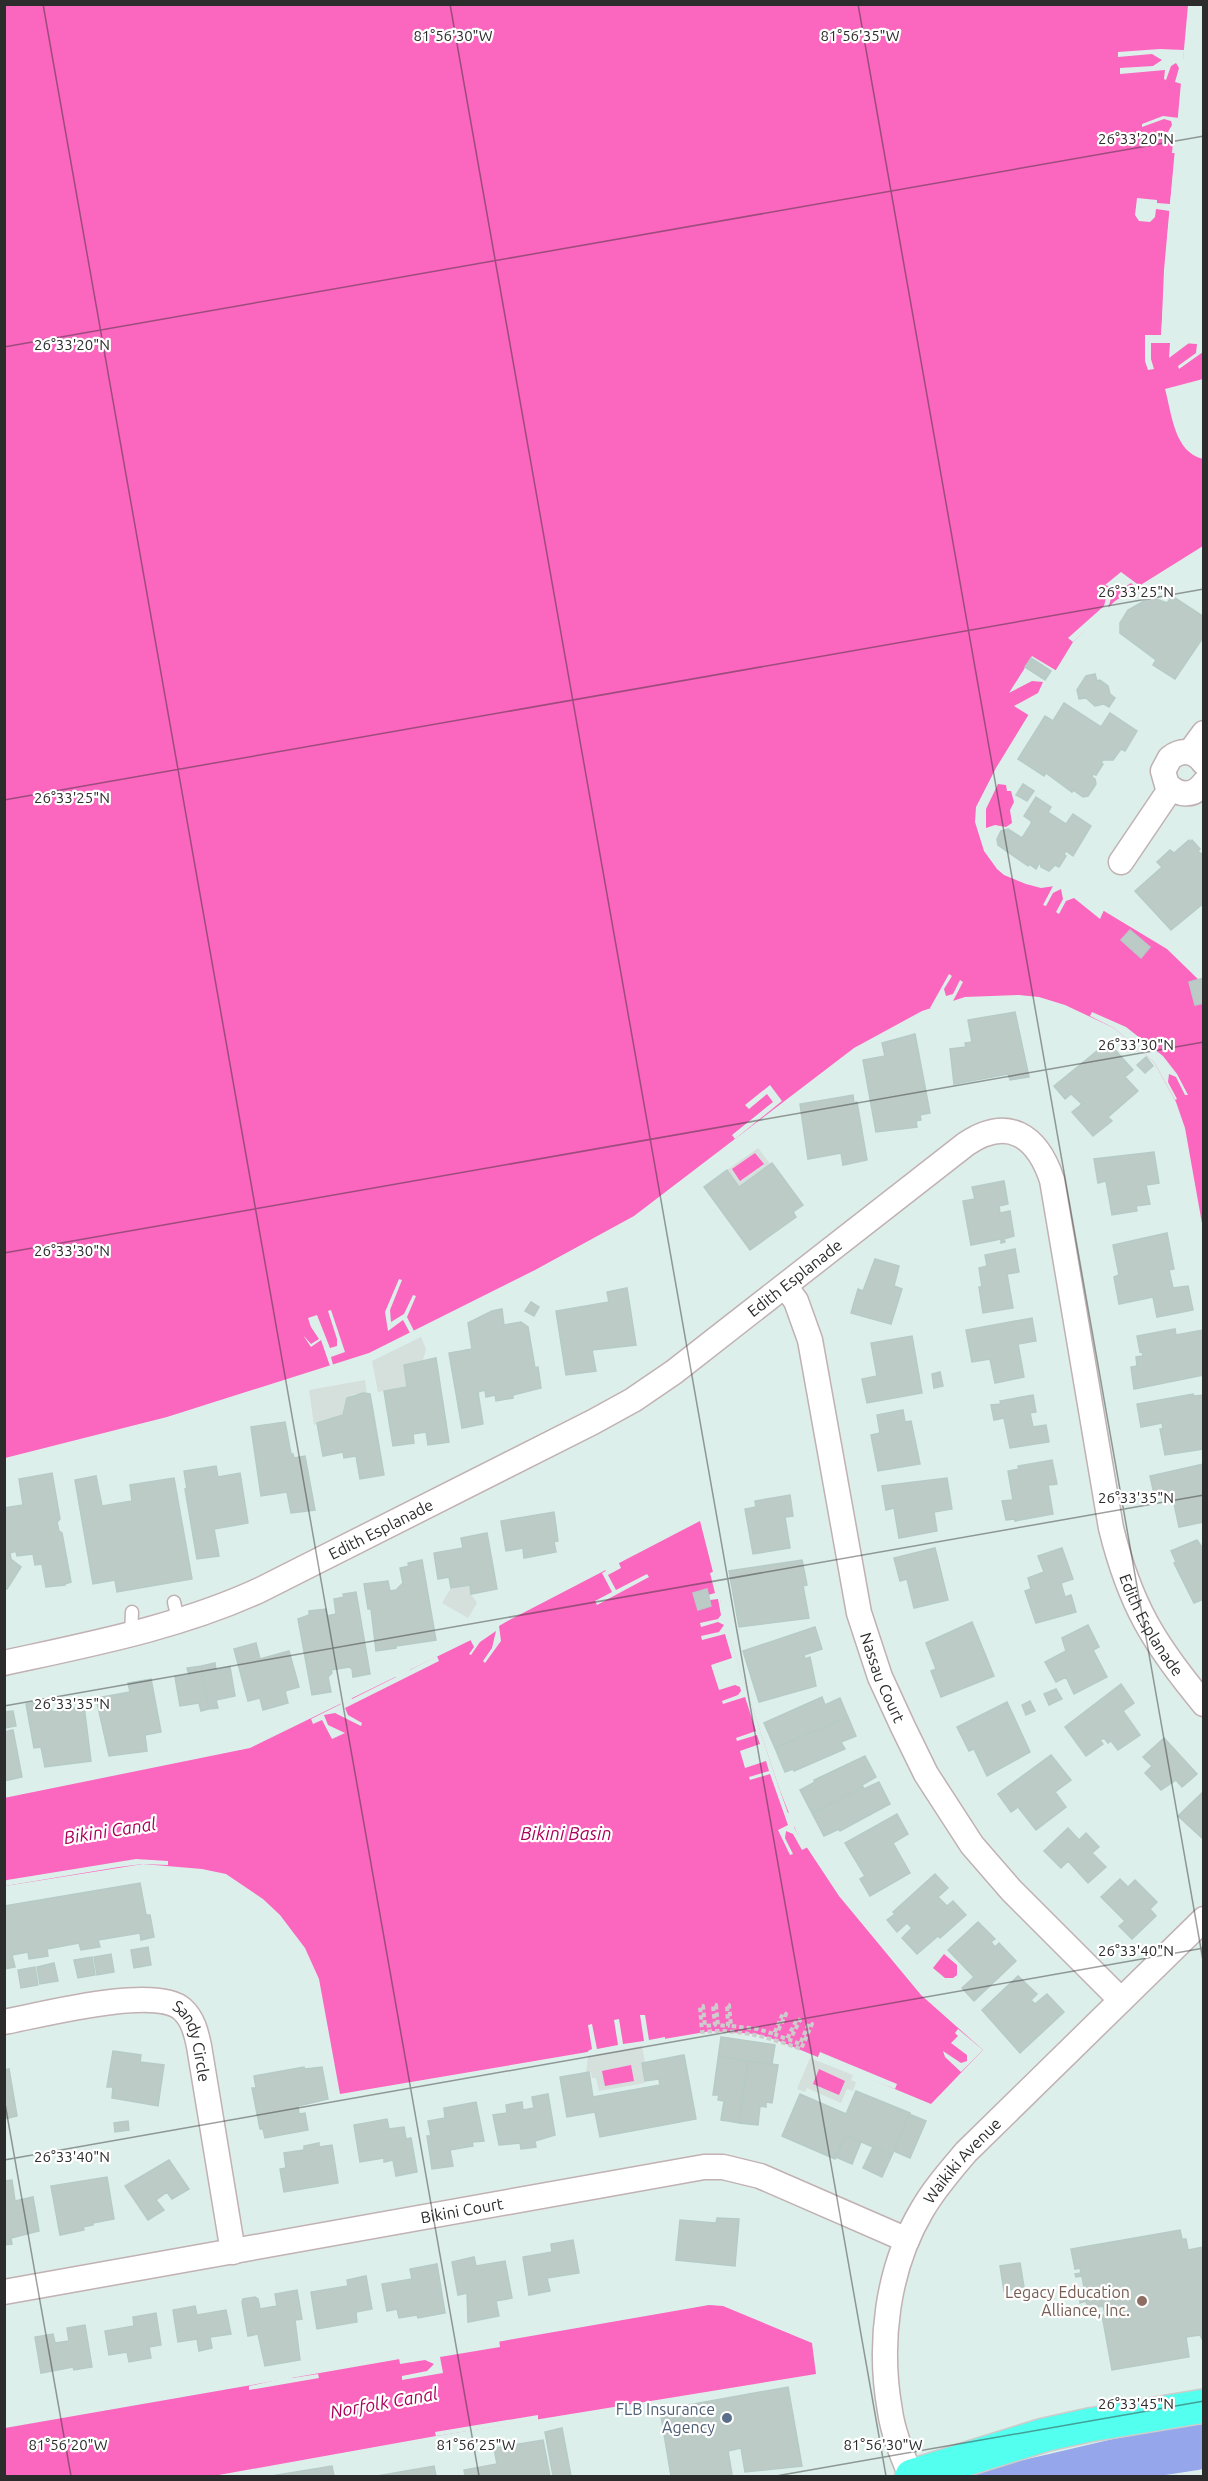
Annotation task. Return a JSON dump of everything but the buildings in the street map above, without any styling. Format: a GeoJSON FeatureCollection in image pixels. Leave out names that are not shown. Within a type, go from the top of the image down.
{"type":"FeatureCollection","features":[{"type":"Feature","properties":{"kind":"main road"},"geometry":{"type":"LineString","coordinates":[[911,2476],[1044,2435],[1203,2406]]}},
{"type":"Feature","properties":{"kind":"street"},"geometry":{"type":"LineString","coordinates":[[1199,749],[1176,754],[1165,764],[1164,779],[1170,788],[1180,794],[1194,792],[1203,783]]}},
{"type":"Feature","properties":{"kind":"street"},"geometry":{"type":"LineString","coordinates":[[1121,862],[1170,788]]}},
{"type":"Feature","properties":{"kind":"street","name":"Edith Esplanade"},"geometry":{"type":"LineString","coordinates":[[4,1663],[176,1611],[214,1609],[257,1592],[603,1416],[674,1372],[852,1231],[973,1139],[988,1132],[1007,1130],[1031,1142],[1046,1161],[1052,1180],[1111,1528],[1125,1579],[1142,1618],[1157,1643],[1203,1704]]}},
{"type":"Feature","properties":{"kind":"street","name":"Nassau Court"},"geometry":{"type":"LineString","coordinates":[[785,1286],[796,1301],[810,1340],[859,1613],[876,1666],[903,1728],[936,1790],[972,1845],[1011,1890],[1121,2000]]}},
{"type":"Feature","properties":{"kind":"street","name":"Waikiki Avenue"},"geometry":{"type":"LineString","coordinates":[[911,2476],[890,2412],[886,2368],[886,2321],[891,2294],[907,2240],[920,2212],[966,2152],[1203,1919]]}},
{"type":"Feature","properties":{"kind":"street","name":"Sandy Circle"},"geometry":{"type":"LineString","coordinates":[[4,2022],[143,1998],[170,2002],[181,2008],[194,2024],[199,2046],[233,2252]]}},
{"type":"Feature","properties":{"kind":"street","name":"Bikini Court"},"geometry":{"type":"LineString","coordinates":[[4,2292],[704,2167],[723,2167],[760,2176],[907,2240]]}},
{"type":"Feature","properties":{"kind":"path"},"geometry":{"type":"LineString","coordinates":[[716,2005],[718,2025],[728,2026],[727,2005],[729,2005],[731,2026],[758,2029],[774,2034],[783,2013],[786,2014],[776,2035],[787,2039],[797,2019],[800,2020],[790,2040],[800,2044],[809,2023],[812,2024],[801,2049],[758,2034],[731,2031],[702,2032],[700,2007],[703,2006],[705,2026],[715,2025],[713,2006],[716,2005]]}},
{"type":"Feature","properties":{"kind":"shaded area"},"geometry":{"type":"Polygon","coordinates":[[[758,1148],[770,1164],[739,1187],[727,1170],[758,1148]]]}},
{"type":"Feature","properties":{"kind":"shaded area"},"geometry":{"type":"Polygon","coordinates":[[[421,1337],[426,1349],[423,1360],[404,1365],[407,1387],[378,1392],[372,1361],[421,1337]]]}},
{"type":"Feature","properties":{"kind":"shaded area"},"geometry":{"type":"Polygon","coordinates":[[[365,1380],[367,1394],[354,1394],[347,1398],[343,1415],[314,1425],[309,1390],[365,1380]]]}},
{"type":"Feature","properties":{"kind":"shaded area"},"geometry":{"type":"Polygon","coordinates":[[[470,1585],[471,1594],[477,1603],[468,1618],[442,1603],[451,1588],[470,1585]]]}},
{"type":"Feature","properties":{"kind":"shaded area"},"geometry":{"type":"Polygon","coordinates":[[[642,2046],[645,2083],[599,2091],[596,2078],[592,2078],[591,2072],[586,2073],[588,2056],[642,2046]]]}},
{"type":"Feature","properties":{"kind":"shaded area"},"geometry":{"type":"Polygon","coordinates":[[[810,2058],[853,2075],[851,2080],[856,2082],[853,2091],[847,2089],[841,2103],[807,2088],[805,2092],[797,2089],[810,2058]]]}},
{"type":"Feature","properties":{"kind":"shaded area"},"geometry":{"type":"Polygon","coordinates":[[[1203,2423],[1203,2469],[1159,2476],[955,2476],[1113,2439],[1203,2423]]]}},
{"type":"Feature","properties":{"kind":"water"},"geometry":{"type":"Polygon","coordinates":[[[5,5],[1188,5],[1164,270],[1161,342],[1202,344],[1203,379],[1165,389],[1172,420],[1180,440],[1193,455],[1203,459],[1203,546],[1115,601],[1073,642],[996,768],[976,807],[975,822],[984,851],[1004,875],[1041,888],[1055,886],[1104,911],[1167,949],[1203,984],[1203,1229],[1185,1128],[1176,1102],[1154,1062],[1114,1028],[1065,1005],[1039,997],[1019,995],[965,997],[922,1011],[854,1048],[634,1216],[535,1270],[369,1353],[167,1417],[5,1458],[5,5]]]}},
{"type":"Feature","properties":{"kind":"water"},"geometry":{"type":"Polygon","coordinates":[[[998,784],[1006,785],[1007,791],[1011,791],[1014,802],[1010,810],[1012,823],[1006,827],[995,825],[986,828],[986,809],[998,784]]]}},
{"type":"Feature","properties":{"kind":"water"},"geometry":{"type":"Polygon","coordinates":[[[755,1153],[764,1164],[740,1181],[732,1169],[755,1153]]]}},
{"type":"Feature","properties":{"kind":"water","name":"Bikini Basin"},"geometry":{"type":"Polygon","coordinates":[[[700,1521],[731,1643],[779,1788],[796,1831],[839,1896],[921,1995],[983,2050],[931,2104],[779,2041],[757,2034],[711,2031],[340,2094],[319,1979],[305,1948],[280,1915],[263,1899],[226,1874],[202,1869],[143,1864],[5,1886],[4,1798],[250,1748],[471,1640],[700,1521]]]}},
{"type":"Feature","properties":{"kind":"water"},"geometry":{"type":"Polygon","coordinates":[[[944,1954],[957,1965],[957,1975],[953,1978],[945,1978],[933,1968],[944,1954]]]}},
{"type":"Feature","properties":{"kind":"water"},"geometry":{"type":"Polygon","coordinates":[[[631,2065],[634,2081],[605,2086],[602,2071],[631,2065]]]}},
{"type":"Feature","properties":{"kind":"water"},"geometry":{"type":"Polygon","coordinates":[[[819,2069],[845,2081],[839,2095],[813,2084],[819,2069]]]}},
{"type":"Feature","properties":{"kind":"water","name":"Norfolk Canal"},"geometry":{"type":"Polygon","coordinates":[[[709,2305],[723,2306],[812,2343],[816,2374],[436,2436],[213,2476],[5,2476],[5,2428],[709,2305]]]}},
{"type":"Feature","properties":{"kind":"pier"},"geometry":{"type":"Polygon","coordinates":[[[1184,50],[1182,84],[1175,82],[1179,68],[1176,63],[1171,66],[1166,80],[1164,79],[1165,70],[1120,74],[1120,68],[1153,66],[1162,60],[1152,54],[1118,57],[1118,52],[1184,50]]]}},
{"type":"Feature","properties":{"kind":"pier"},"geometry":{"type":"Polygon","coordinates":[[[1163,116],[1179,118],[1178,126],[1181,127],[1178,153],[1172,153],[1174,133],[1147,143],[1146,140],[1168,132],[1172,125],[1171,121],[1164,119],[1142,127],[1142,124],[1163,116]]]}},
{"type":"Feature","properties":{"kind":"pier"},"geometry":{"type":"Polygon","coordinates":[[[1177,174],[1170,241],[1167,241],[1170,211],[1156,209],[1155,217],[1150,222],[1139,221],[1135,215],[1137,198],[1170,204],[1173,175],[1177,174]]]}},
{"type":"Feature","properties":{"kind":"pier"},"geometry":{"type":"Polygon","coordinates":[[[1167,248],[1170,248],[1164,340],[1202,341],[1203,352],[1179,369],[1178,366],[1196,353],[1197,344],[1189,343],[1169,358],[1170,343],[1151,343],[1151,359],[1154,369],[1148,370],[1145,361],[1145,335],[1161,335],[1167,248]]]}},
{"type":"Feature","properties":{"kind":"pier"},"geometry":{"type":"Polygon","coordinates":[[[1121,572],[1140,586],[1137,588],[1131,583],[1120,590],[1115,584],[1108,609],[1073,642],[1068,638],[1104,606],[1109,586],[1105,585],[1121,572]]]}},
{"type":"Feature","properties":{"kind":"pier"},"geometry":{"type":"Polygon","coordinates":[[[1032,656],[1057,671],[1030,716],[1014,706],[1038,693],[1043,682],[1032,681],[1009,693],[1026,666],[1044,668],[1030,659],[1032,656]]]}},
{"type":"Feature","properties":{"kind":"pier"},"geometry":{"type":"Polygon","coordinates":[[[1054,884],[1104,910],[1100,919],[1074,898],[1066,901],[1059,914],[1056,912],[1063,899],[1061,889],[1053,893],[1046,906],[1043,905],[1054,884]]]}},
{"type":"Feature","properties":{"kind":"pier"},"geometry":{"type":"Polygon","coordinates":[[[949,974],[952,976],[944,989],[946,996],[953,994],[960,980],[963,982],[952,1003],[934,1009],[930,1008],[949,974]]]}},
{"type":"Feature","properties":{"kind":"pier"},"geometry":{"type":"Polygon","coordinates":[[[1092,1012],[1126,1027],[1163,1056],[1177,1074],[1188,1095],[1185,1095],[1176,1077],[1169,1074],[1168,1082],[1177,1099],[1175,1100],[1154,1062],[1114,1028],[1090,1016],[1092,1012]]]}},
{"type":"Feature","properties":{"kind":"pier"},"geometry":{"type":"Polygon","coordinates":[[[770,1085],[782,1101],[735,1139],[732,1135],[773,1102],[767,1094],[749,1109],[745,1105],[770,1085]]]}},
{"type":"Feature","properties":{"kind":"pier"},"geometry":{"type":"Polygon","coordinates":[[[399,1279],[402,1280],[390,1310],[391,1322],[404,1314],[413,1295],[416,1296],[407,1317],[414,1331],[410,1333],[403,1320],[388,1331],[385,1312],[399,1279]]]}},
{"type":"Feature","properties":{"kind":"pier"},"geometry":{"type":"Polygon","coordinates":[[[331,1310],[345,1352],[331,1357],[333,1365],[330,1366],[321,1340],[311,1347],[303,1335],[311,1344],[319,1339],[308,1318],[317,1315],[330,1348],[337,1346],[328,1311],[331,1310]]]}},
{"type":"Feature","properties":{"kind":"pier"},"geometry":{"type":"Polygon","coordinates":[[[618,1561],[621,1568],[608,1575],[616,1590],[647,1574],[649,1577],[597,1605],[595,1601],[612,1592],[602,1573],[606,1571],[604,1569],[618,1561]]]}},
{"type":"Feature","properties":{"kind":"pier"},"geometry":{"type":"Polygon","coordinates":[[[715,1571],[721,1603],[724,1603],[728,1617],[726,1619],[731,1642],[779,1788],[788,1813],[791,1812],[797,1825],[794,1827],[808,1847],[802,1850],[793,1834],[786,1831],[785,1838],[793,1854],[790,1855],[778,1830],[788,1825],[770,1774],[750,1780],[749,1777],[769,1771],[766,1761],[745,1768],[740,1751],[760,1744],[757,1735],[737,1741],[736,1738],[756,1731],[745,1697],[723,1704],[722,1701],[738,1695],[741,1691],[740,1687],[735,1685],[719,1690],[711,1665],[732,1658],[725,1634],[702,1640],[701,1636],[719,1632],[724,1625],[718,1622],[701,1627],[700,1623],[718,1619],[721,1615],[718,1599],[710,1600],[711,1606],[698,1610],[693,1593],[707,1589],[708,1595],[715,1593],[710,1573],[715,1571]]]}},
{"type":"Feature","properties":{"kind":"pier"},"geometry":{"type":"Polygon","coordinates":[[[506,1618],[507,1621],[499,1626],[501,1641],[485,1663],[483,1661],[492,1648],[496,1631],[480,1642],[471,1655],[469,1654],[474,1647],[469,1637],[506,1618]]]}},
{"type":"Feature","properties":{"kind":"pier"},"geometry":{"type":"Polygon","coordinates":[[[437,1656],[439,1661],[345,1708],[348,1715],[362,1723],[361,1726],[335,1713],[324,1715],[328,1725],[345,1733],[332,1739],[322,1720],[313,1724],[311,1719],[341,1704],[340,1701],[350,1696],[352,1699],[396,1677],[395,1674],[408,1667],[410,1670],[437,1656]]]}},
{"type":"Feature","properties":{"kind":"pier"},"geometry":{"type":"Polygon","coordinates":[[[136,1859],[168,1861],[168,1865],[143,1864],[119,1867],[5,1886],[7,1880],[136,1859]]]}},
{"type":"Feature","properties":{"kind":"pier"},"geometry":{"type":"Polygon","coordinates":[[[640,2015],[645,2015],[649,2040],[665,2037],[665,2040],[588,2053],[592,2049],[588,2025],[592,2024],[597,2049],[618,2045],[614,2020],[619,2019],[623,2044],[644,2041],[640,2015]]]}},
{"type":"Feature","properties":{"kind":"pier"},"geometry":{"type":"Polygon","coordinates":[[[958,2029],[983,2050],[961,2072],[945,2057],[943,2051],[961,2063],[967,2061],[967,2055],[951,2043],[958,2036],[955,2033],[958,2029]]]}},
{"type":"Feature","properties":{"kind":"pier"},"geometry":{"type":"Polygon","coordinates":[[[820,2052],[897,2084],[895,2089],[817,2059],[820,2052]]]}},
{"type":"Feature","properties":{"kind":"pier"},"geometry":{"type":"Polygon","coordinates":[[[499,2339],[500,2347],[440,2357],[443,2373],[402,2380],[402,2376],[427,2371],[434,2364],[425,2360],[400,2364],[399,2358],[499,2339]]]}},
{"type":"Feature","properties":{"kind":"pier"},"geometry":{"type":"Polygon","coordinates":[[[318,2374],[319,2378],[249,2390],[249,2386],[277,2380],[277,2377],[291,2375],[292,2378],[318,2374]]]}},
{"type":"Feature","properties":{"kind":"pier"},"geometry":{"type":"Polygon","coordinates":[[[538,2415],[538,2420],[436,2436],[435,2432],[538,2415]]]}},
{"type":"Feature","properties":{"kind":"place","name":"Legacy Education Alliance, Inc."},"geometry":{"type":"Point","coordinates":[1142,2301]}},
{"type":"Feature","properties":{"kind":"place","name":"FLB Insurance Agency"},"geometry":{"type":"Point","coordinates":[727,2418]}},
{"type":"Feature","properties":{"kind":"water label","name":"Bikini Canal"},"geometry":{"type":"Point","coordinates":[110,1831]}}]}
